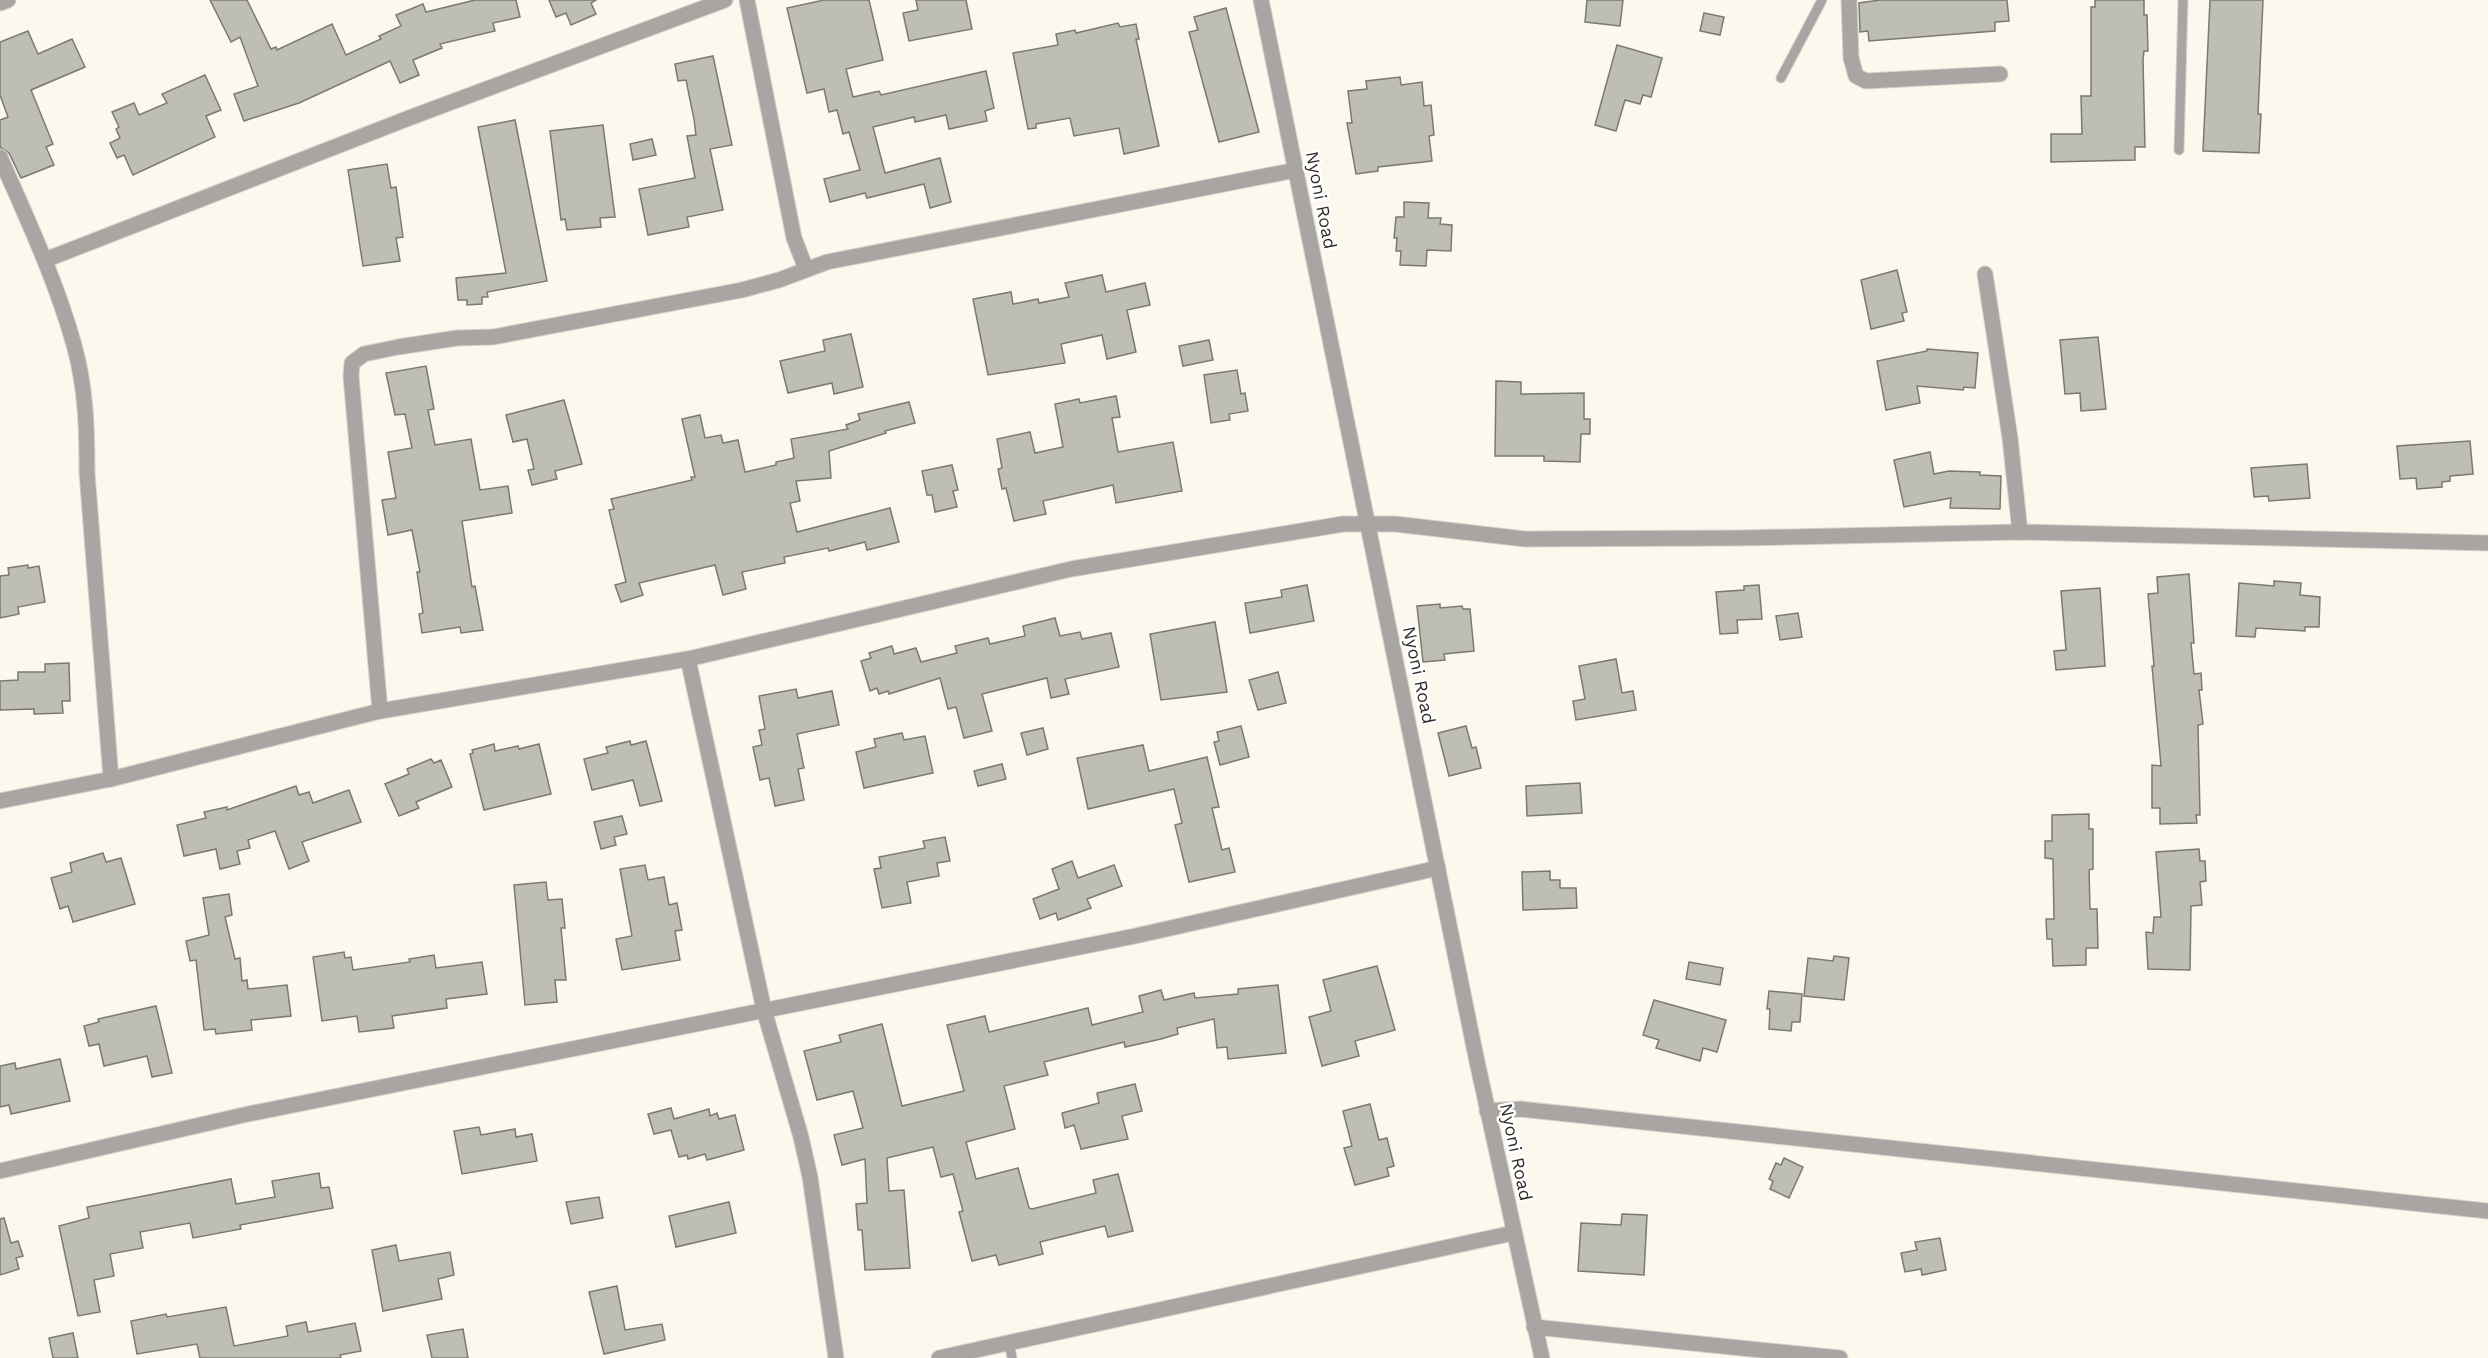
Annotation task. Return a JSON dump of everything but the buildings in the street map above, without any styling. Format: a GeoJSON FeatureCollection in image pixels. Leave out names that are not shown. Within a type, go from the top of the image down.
{"type":"FeatureCollection","features":[{"type":"Feature","properties":{"kind":"street"},"geometry":{"type":"LineString","coordinates":[[0,3],[8,0]]}},
{"type":"Feature","properties":{"kind":"street"},"geometry":{"type":"LineString","coordinates":[[45,260],[409,118],[724,0]]}},
{"type":"Feature","properties":{"kind":"street"},"geometry":{"type":"LineString","coordinates":[[747,0],[794,238],[806,269]]}},
{"type":"Feature","properties":{"kind":"street","name":"Nyoni Road"},"geometry":{"type":"LineString","coordinates":[[1262,0],[1487,1111],[1542,1358]]}},
{"type":"Feature","properties":{"kind":"street"},"geometry":{"type":"LineString","coordinates":[[1849,0],[1851,58],[1856,76],[1866,81],[2000,74]]}},
{"type":"Feature","properties":{"kind":"street"},"geometry":{"type":"LineString","coordinates":[[0,157],[45,260],[74,346],[83,388],[87,429],[87,473],[111,779]]}},
{"type":"Feature","properties":{"kind":"street"},"geometry":{"type":"LineString","coordinates":[[380,711],[351,376],[352,363],[364,354],[398,346],[458,338],[492,337],[698,299],[779,280],[806,269],[871,253],[1296,170]]}},
{"type":"Feature","properties":{"kind":"street"},"geometry":{"type":"LineString","coordinates":[[1985,274],[2010,438],[2020,532]]}},
{"type":"Feature","properties":{"kind":"street"},"geometry":{"type":"LineString","coordinates":[[0,801],[111,779],[380,711],[688,659],[1071,569],[1342,524],[1395,524],[1525,539],[1750,538],[2020,532],[2488,543]]}},
{"type":"Feature","properties":{"kind":"street"},"geometry":{"type":"LineString","coordinates":[[688,659],[764,1010],[801,1137],[810,1177],[836,1358]]}},
{"type":"Feature","properties":{"kind":"street"},"geometry":{"type":"LineString","coordinates":[[0,1171],[248,1114],[1135,936],[1438,868]]}},
{"type":"Feature","properties":{"kind":"street"},"geometry":{"type":"LineString","coordinates":[[1487,1111],[1520,1109],[2488,1211]]}},
{"type":"Feature","properties":{"kind":"street"},"geometry":{"type":"LineString","coordinates":[[939,1358],[1010,1351],[1513,1233]]}},
{"type":"Feature","properties":{"kind":"street"},"geometry":{"type":"LineString","coordinates":[[1534,1327],[1840,1358]]}},
{"type":"Feature","properties":{"kind":"lane"},"geometry":{"type":"LineString","coordinates":[[1781,78],[1822,0]]}},
{"type":"Feature","properties":{"kind":"lane"},"geometry":{"type":"LineString","coordinates":[[2179,150],[2183,0]]}}]}
